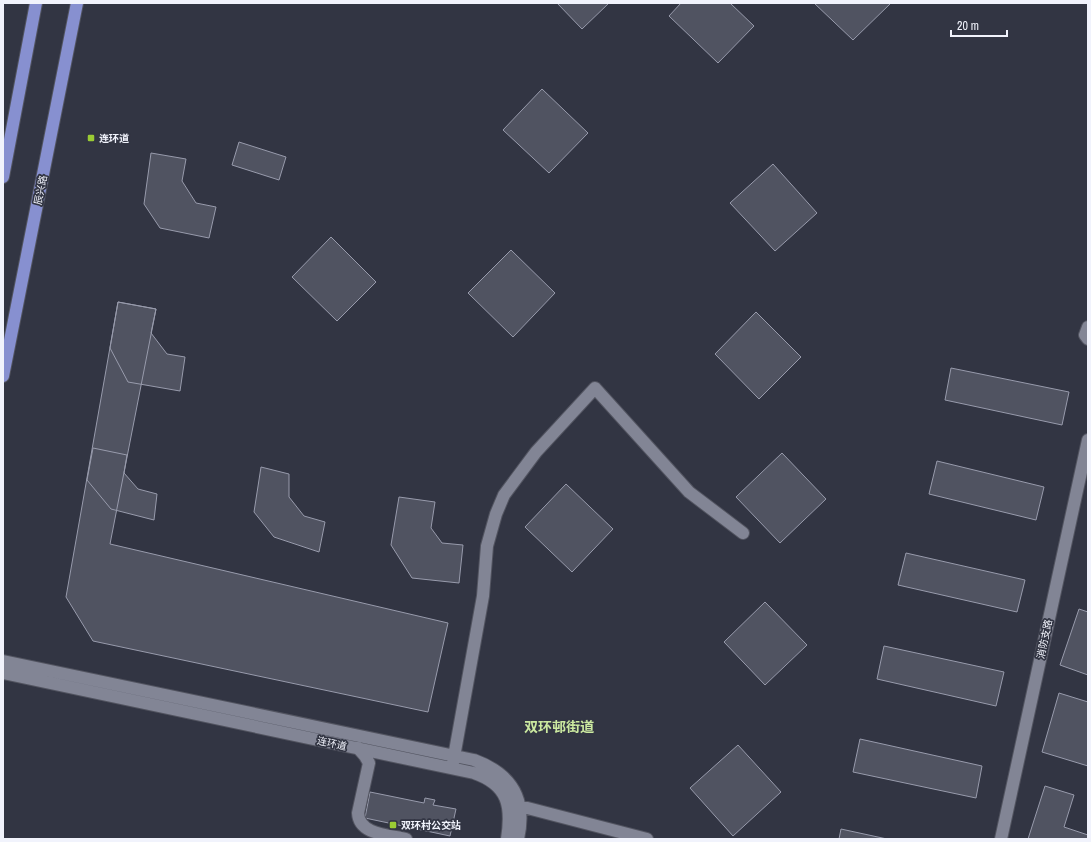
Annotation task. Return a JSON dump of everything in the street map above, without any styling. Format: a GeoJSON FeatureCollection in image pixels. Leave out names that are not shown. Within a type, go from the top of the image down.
{"type":"FeatureCollection","features":[{"type":"Feature","properties":{"kind":"main road"},"geometry":{"type":"LineString","coordinates":[[3,177],[36,3]]}},
{"type":"Feature","properties":{"kind":"main road","name":"辰兴路"},"geometry":{"type":"LineString","coordinates":[[3,376],[78,3]]}},
{"type":"Feature","properties":{"kind":"street"},"geometry":{"type":"LineString","coordinates":[[1088,327],[1085,335],[1088,339]]}},
{"type":"Feature","properties":{"kind":"street"},"geometry":{"type":"LineString","coordinates":[[452,768],[483,596],[488,546],[496,514],[504,495],[536,452],[595,388],[689,492],[743,532]]}},
{"type":"Feature","properties":{"kind":"street","name":"消防支路"},"geometry":{"type":"LineString","coordinates":[[1001,839],[1088,440]]}},
{"type":"Feature","properties":{"kind":"street"},"geometry":{"type":"LineString","coordinates":[[3,661],[474,760],[488,765],[500,773],[515,792],[507,839]]}},
{"type":"Feature","properties":{"kind":"street","name":"连环道"},"geometry":{"type":"LineString","coordinates":[[3,673],[474,773],[486,779],[503,792],[514,805]]}},
{"type":"Feature","properties":{"kind":"street"},"geometry":{"type":"LineString","coordinates":[[358,748],[369,763],[358,812],[359,820],[365,828],[372,832],[406,839]]}},
{"type":"Feature","properties":{"kind":"street"},"geometry":{"type":"LineString","coordinates":[[514,805],[521,828],[518,839]]}},
{"type":"Feature","properties":{"kind":"street"},"geometry":{"type":"LineString","coordinates":[[514,805],[647,839]]}},
{"type":"Feature","properties":{"kind":"building"},"geometry":{"type":"Polygon","coordinates":[[[557,3],[609,3],[582,29],[557,3]]]}},
{"type":"Feature","properties":{"kind":"building"},"geometry":{"type":"Polygon","coordinates":[[[681,3],[730,3],[754,26],[718,63],[669,16],[681,3]]]}},
{"type":"Feature","properties":{"kind":"building"},"geometry":{"type":"Polygon","coordinates":[[[814,3],[891,3],[853,40],[814,3]]]}},
{"type":"Feature","properties":{"kind":"building"},"geometry":{"type":"Polygon","coordinates":[[[542,89],[588,133],[549,173],[503,130],[542,89]]]}},
{"type":"Feature","properties":{"kind":"building"},"geometry":{"type":"Polygon","coordinates":[[[239,142],[286,157],[279,180],[232,165],[239,142]]]}},
{"type":"Feature","properties":{"kind":"building"},"geometry":{"type":"Polygon","coordinates":[[[151,153],[186,159],[182,181],[196,203],[216,207],[209,238],[160,228],[144,204],[151,153]]]}},
{"type":"Feature","properties":{"kind":"building"},"geometry":{"type":"Polygon","coordinates":[[[773,164],[817,213],[775,251],[730,203],[773,164]]]}},
{"type":"Feature","properties":{"kind":"building"},"geometry":{"type":"Polygon","coordinates":[[[331,237],[376,282],[337,321],[292,277],[331,237]]]}},
{"type":"Feature","properties":{"kind":"building"},"geometry":{"type":"Polygon","coordinates":[[[511,250],[555,293],[513,337],[468,293],[511,250]]]}},
{"type":"Feature","properties":{"kind":"building"},"geometry":{"type":"Polygon","coordinates":[[[118,302],[156,309],[110,544],[448,623],[428,712],[93,641],[66,597],[118,302]]]}},
{"type":"Feature","properties":{"kind":"building"},"geometry":{"type":"Polygon","coordinates":[[[118,302],[156,309],[151,333],[167,354],[185,357],[180,391],[128,382],[110,348],[118,302]]]}},
{"type":"Feature","properties":{"kind":"building"},"geometry":{"type":"Polygon","coordinates":[[[756,312],[801,357],[759,399],[715,354],[756,312]]]}},
{"type":"Feature","properties":{"kind":"building"},"geometry":{"type":"Polygon","coordinates":[[[951,368],[1069,392],[1062,425],[945,400],[951,368]]]}},
{"type":"Feature","properties":{"kind":"building"},"geometry":{"type":"Polygon","coordinates":[[[93,448],[127,455],[124,473],[138,489],[157,494],[154,520],[111,509],[87,480],[93,448]]]}},
{"type":"Feature","properties":{"kind":"building"},"geometry":{"type":"Polygon","coordinates":[[[782,453],[826,499],[780,543],[736,497],[782,453]]]}},
{"type":"Feature","properties":{"kind":"building"},"geometry":{"type":"Polygon","coordinates":[[[937,461],[1044,487],[1036,520],[929,494],[937,461]]]}},
{"type":"Feature","properties":{"kind":"building"},"geometry":{"type":"Polygon","coordinates":[[[261,467],[289,474],[289,497],[304,516],[325,522],[319,552],[274,537],[254,512],[261,467]]]}},
{"type":"Feature","properties":{"kind":"building"},"geometry":{"type":"Polygon","coordinates":[[[566,484],[613,529],[572,572],[525,527],[566,484]]]}},
{"type":"Feature","properties":{"kind":"building"},"geometry":{"type":"Polygon","coordinates":[[[399,497],[435,502],[431,528],[442,543],[463,545],[459,583],[412,578],[391,545],[399,497]]]}},
{"type":"Feature","properties":{"kind":"building"},"geometry":{"type":"Polygon","coordinates":[[[906,553],[1025,580],[1017,612],[898,585],[906,553]]]}},
{"type":"Feature","properties":{"kind":"building"},"geometry":{"type":"Polygon","coordinates":[[[765,602],[807,645],[765,685],[724,642],[765,602]]]}},
{"type":"Feature","properties":{"kind":"building"},"geometry":{"type":"Polygon","coordinates":[[[1079,609],[1088,612],[1088,675],[1060,665],[1079,609]]]}},
{"type":"Feature","properties":{"kind":"building"},"geometry":{"type":"Polygon","coordinates":[[[884,646],[1004,672],[996,706],[877,679],[884,646]]]}},
{"type":"Feature","properties":{"kind":"building"},"geometry":{"type":"Polygon","coordinates":[[[1059,693],[1088,702],[1088,766],[1042,752],[1059,693]]]}},
{"type":"Feature","properties":{"kind":"building"},"geometry":{"type":"Polygon","coordinates":[[[860,739],[982,766],[976,798],[853,772],[860,739]]]}},
{"type":"Feature","properties":{"kind":"building"},"geometry":{"type":"Polygon","coordinates":[[[738,745],[781,792],[733,836],[690,788],[738,745]]]}},
{"type":"Feature","properties":{"kind":"building"},"geometry":{"type":"Polygon","coordinates":[[[1045,786],[1074,795],[1064,827],[1088,835],[1088,839],[1028,839],[1045,786]]]}},
{"type":"Feature","properties":{"kind":"building"},"geometry":{"type":"Polygon","coordinates":[[[370,792],[424,803],[425,798],[435,800],[433,805],[456,809],[450,836],[365,818],[370,792]]]}},
{"type":"Feature","properties":{"kind":"building"},"geometry":{"type":"Polygon","coordinates":[[[841,829],[887,839],[839,839],[841,829]]]}},
{"type":"Feature","properties":{"kind":"place","name":"连环道"},"geometry":{"type":"Point","coordinates":[91,138]}},
{"type":"Feature","properties":{"kind":"place","name":"双环村公交站"},"geometry":{"type":"Point","coordinates":[393,825]}},
{"type":"Feature","properties":{"kind":"district","name":"双环邨街道"},"geometry":{"type":"Point","coordinates":[559,727]}}]}
